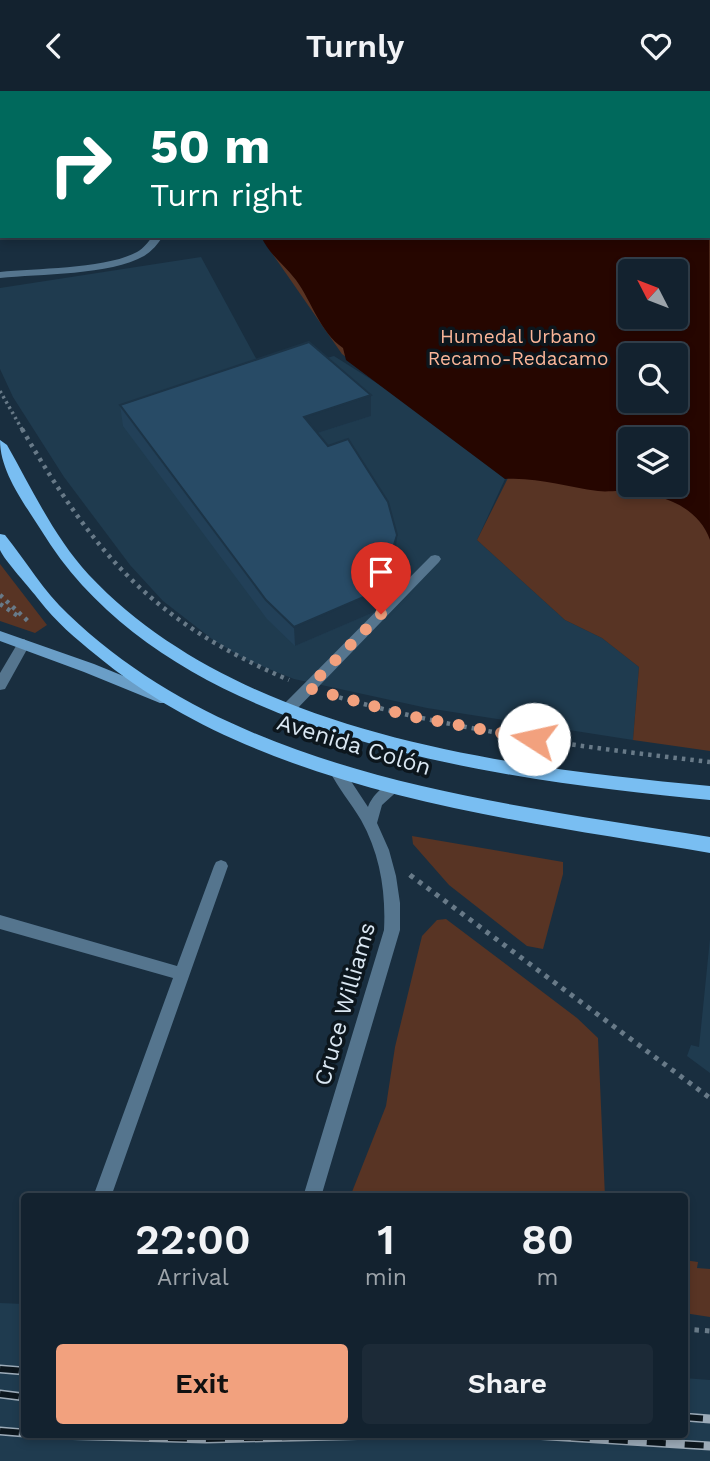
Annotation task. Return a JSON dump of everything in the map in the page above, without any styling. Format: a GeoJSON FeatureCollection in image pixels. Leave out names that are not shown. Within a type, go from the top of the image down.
{"type":"FeatureCollection","features":[{"type":"Feature","properties":{"kind":"main road","name":"Avenida Colón"},"geometry":{"type":"LineString","coordinates":[[0,445],[51,535],[79,573],[107,602],[159,643],[225,682],[288,709],[401,744],[496,765],[661,789],[710,793]]}},
{"type":"Feature","properties":{"kind":"main road"},"geometry":{"type":"LineString","coordinates":[[0,539],[32,587],[70,628],[123,670],[187,708]]}},
{"type":"Feature","properties":{"kind":"main road","name":"Avenida Colón"},"geometry":{"type":"LineString","coordinates":[[0,636],[187,708],[267,744],[336,770],[476,804],[710,845]]}},
{"type":"Feature","properties":{"kind":"street"},"geometry":{"type":"LineString","coordinates":[[0,275],[118,261],[138,255],[157,238]]}},
{"type":"Feature","properties":{"kind":"street"},"geometry":{"type":"LineString","coordinates":[[288,709],[435,559]]}},
{"type":"Feature","properties":{"kind":"street"},"geometry":{"type":"LineString","coordinates":[[0,685],[24,644]]}},
{"type":"Feature","properties":{"kind":"street","name":"Cruce Williams"},"geometry":{"type":"LineString","coordinates":[[313,1193],[392,930],[393,895],[384,859],[370,824],[336,770]]}},
{"type":"Feature","properties":{"kind":"street"},"geometry":{"type":"LineString","coordinates":[[370,824],[376,802],[396,786]]}},
{"type":"Feature","properties":{"kind":"street"},"geometry":{"type":"LineString","coordinates":[[103,1193],[221,866]]}},
{"type":"Feature","properties":{"kind":"street"},"geometry":{"type":"LineString","coordinates":[[0,922],[182,974]]}},
{"type":"Feature","properties":{"kind":"path"},"geometry":{"type":"LineString","coordinates":[[0,391],[79,520],[98,546],[133,583],[181,622],[235,656],[308,688],[410,716],[481,730],[710,762]]}},
{"type":"Feature","properties":{"kind":"path"},"geometry":{"type":"LineString","coordinates":[[0,595],[31,624],[0,604]]}},
{"type":"Feature","properties":{"kind":"path"},"geometry":{"type":"LineString","coordinates":[[384,859],[438,895],[710,1098]]}},
{"type":"Feature","properties":{"kind":"path"},"geometry":{"type":"LineString","coordinates":[[688,1329],[710,1331]]}},
{"type":"Feature","properties":{"kind":"shaded area","name":"Humedal Urbano Recamo-Redacamo"},"geometry":{"type":"Polygon","coordinates":[[[262,238],[709,238],[710,540],[704,527],[685,508],[660,497],[688,497],[688,427],[618,427],[618,491],[598,491],[529,479],[505,479],[346,360],[343,348],[328,334],[296,280],[272,254],[262,238]]]}},
{"type":"Feature","properties":{"kind":"shaded area"},"geometry":{"type":"Polygon","coordinates":[[[201,257],[265,375],[334,356],[421,411],[505,479],[477,540],[565,620],[602,638],[639,667],[633,740],[427,708],[294,679],[244,659],[212,639],[163,601],[130,565],[64,477],[13,397],[0,369],[0,288],[201,257]]]}},
{"type":"Feature","properties":{"kind":"shaded area"},"geometry":{"type":"Polygon","coordinates":[[[710,939],[710,1073],[687,1056],[691,1045],[699,1047],[710,939]]]}},
{"type":"Feature","properties":{"kind":"shaded area"},"geometry":{"type":"Polygon","coordinates":[[[0,1303],[21,1304],[21,1438],[688,1438],[688,1378],[710,1380],[710,1461],[0,1461],[0,1303]]]}},
{"type":"Feature","properties":{"kind":"green space","name":"Humedal Urbano Recamo-Redacamo"},"geometry":{"type":"Polygon","coordinates":[[[710,238],[710,751],[633,740],[639,667],[602,638],[565,620],[477,540],[508,478],[342,354],[269,249],[710,238]]]}},
{"type":"Feature","properties":{"kind":"green space"},"geometry":{"type":"Polygon","coordinates":[[[0,564],[47,625],[35,633],[0,621],[0,564]]]}},
{"type":"Feature","properties":{"kind":"green space"},"geometry":{"type":"Polygon","coordinates":[[[412,836],[563,862],[563,874],[543,949],[527,946],[449,885],[413,844],[412,836]]]}},
{"type":"Feature","properties":{"kind":"green space"},"geometry":{"type":"Polygon","coordinates":[[[446,919],[577,1018],[598,1038],[605,1193],[352,1193],[386,1106],[395,1047],[422,936],[437,920],[446,919]]]}},
{"type":"Feature","properties":{"kind":"green space"},"geometry":{"type":"Polygon","coordinates":[[[688,1261],[698,1262],[697,1268],[710,1269],[710,1317],[688,1314],[688,1261]]]}},
{"type":"Feature","properties":{"kind":"building"},"geometry":{"type":"Polygon","coordinates":[[[309,342],[371,395],[304,417],[328,446],[348,439],[388,502],[397,535],[380,590],[294,627],[266,600],[120,405],[309,342]]]}},
{"type":"Feature","properties":{"kind":"railway"},"geometry":{"type":"LineString","coordinates":[[0,1369],[21,1371]]}},
{"type":"Feature","properties":{"kind":"railway"},"geometry":{"type":"LineString","coordinates":[[0,1394],[21,1397]]}},
{"type":"Feature","properties":{"kind":"railway"},"geometry":{"type":"LineString","coordinates":[[688,1417],[710,1419]]}},
{"type":"Feature","properties":{"kind":"railway"},"geometry":{"type":"LineString","coordinates":[[0,1431],[21,1433]]}},
{"type":"Feature","properties":{"kind":"railway"},"geometry":{"type":"LineString","coordinates":[[168,1438],[249,1438]]}},
{"type":"Feature","properties":{"kind":"railway"},"geometry":{"type":"LineString","coordinates":[[581,1438],[710,1446]]}},
{"type":"Feature","properties":{"kind":"route"},"geometry":{"type":"LineString","coordinates":[[381,614],[308,688],[410,716],[534,739]]}}]}
